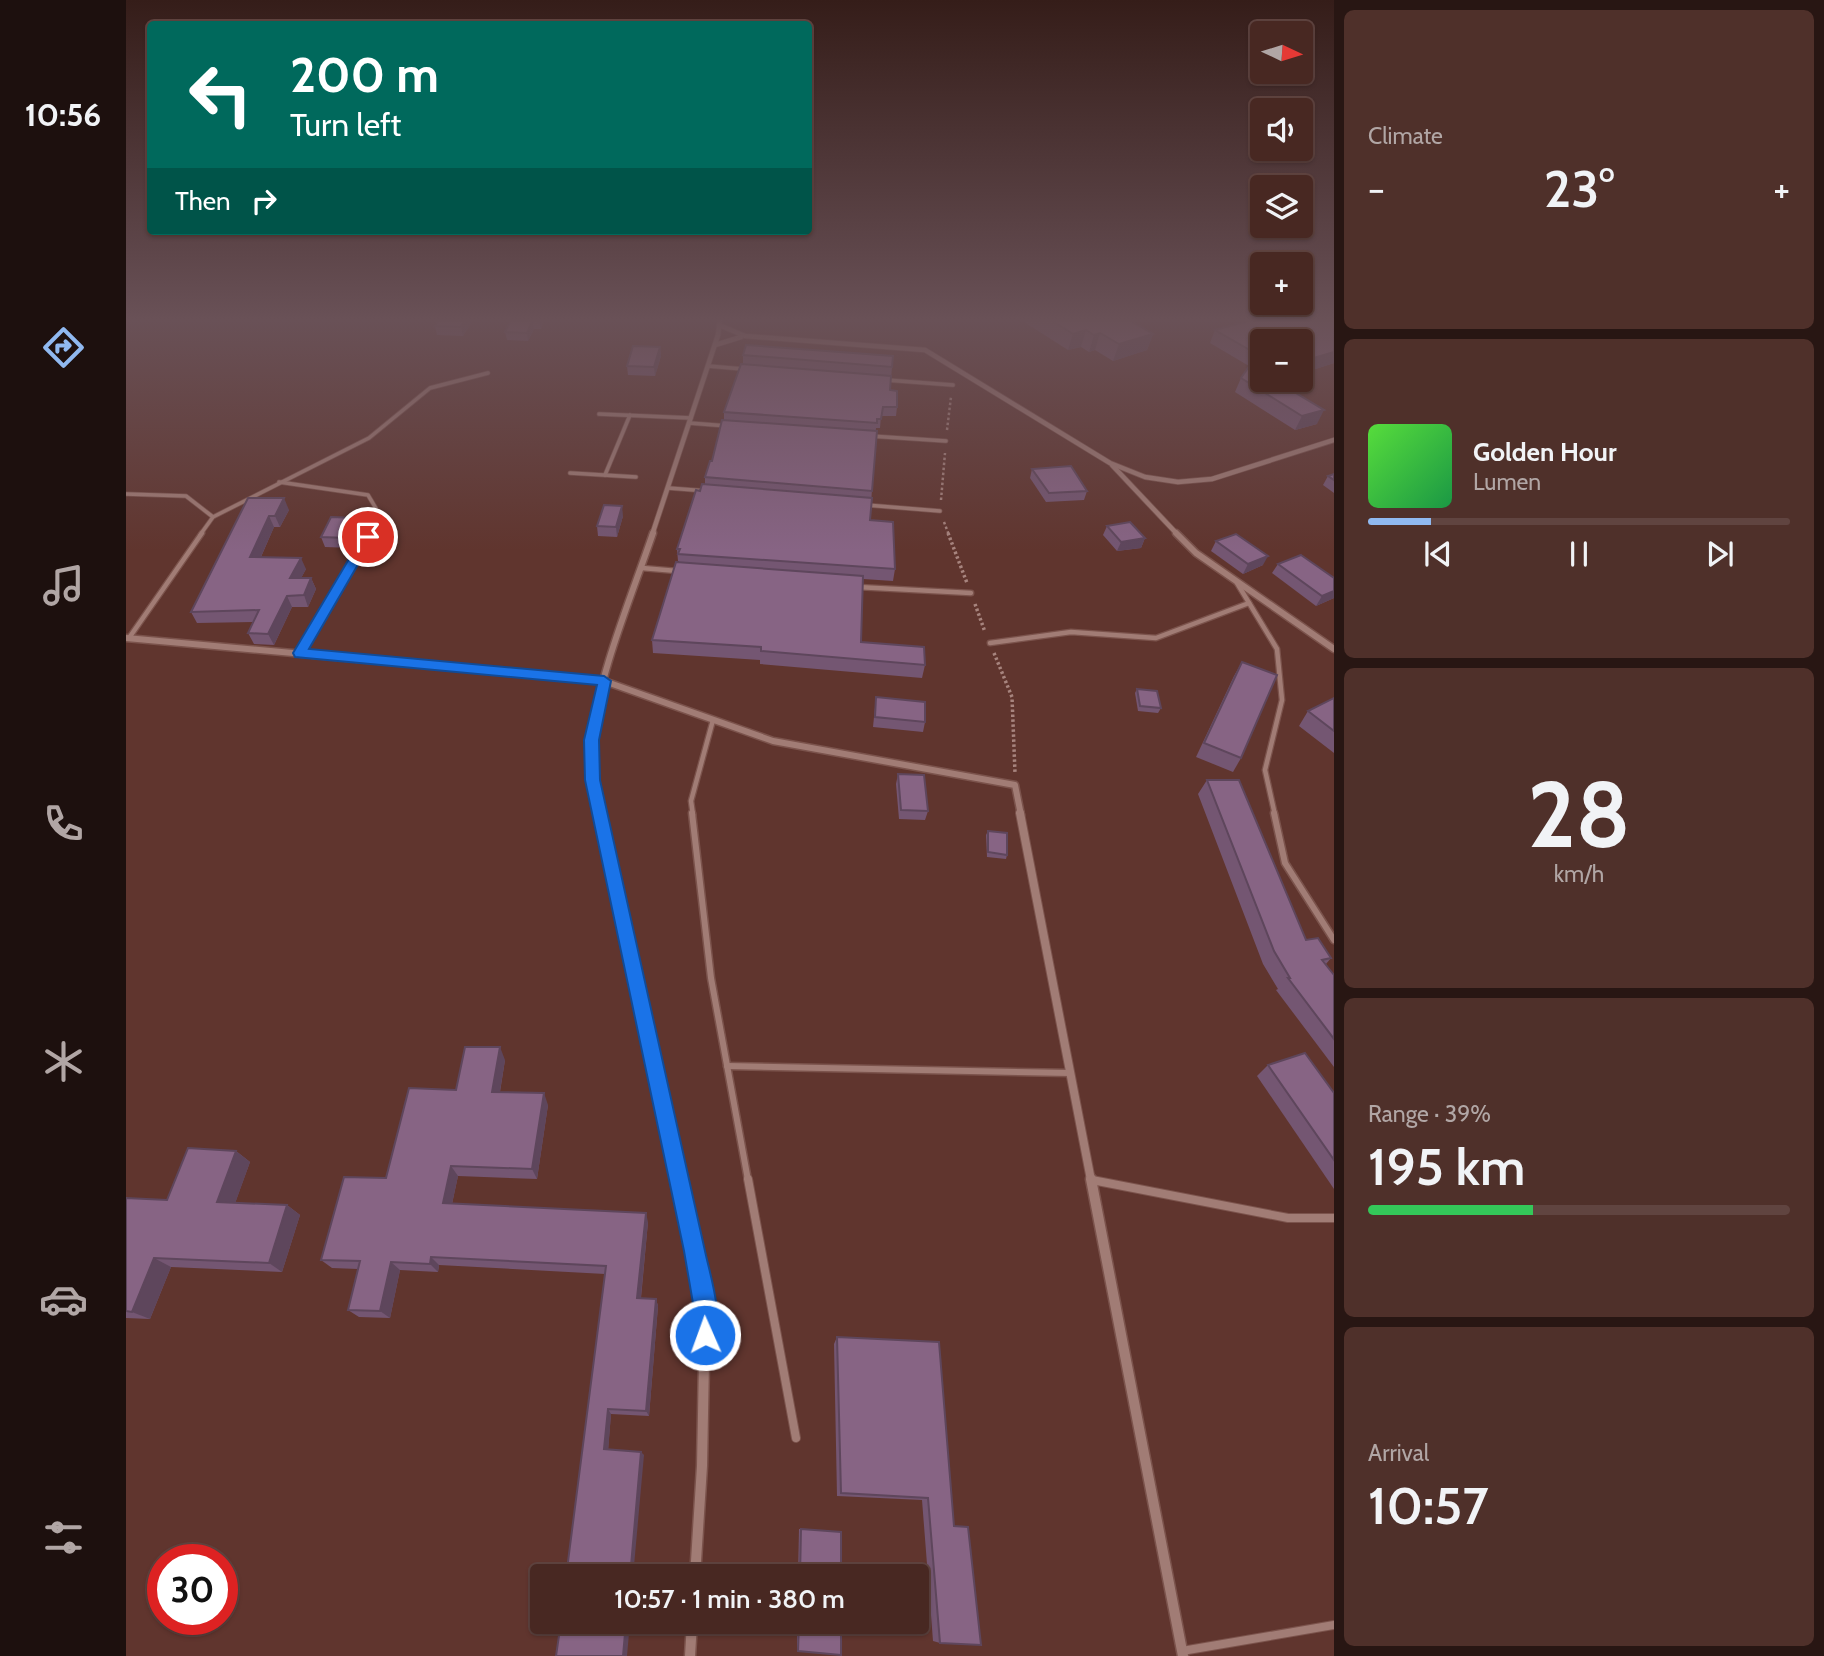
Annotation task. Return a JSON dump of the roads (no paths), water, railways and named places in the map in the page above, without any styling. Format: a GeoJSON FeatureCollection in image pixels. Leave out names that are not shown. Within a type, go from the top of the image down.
{"type":"FeatureCollection","features":[{"type":"Feature","properties":{"kind":"street"},"geometry":{"type":"LineString","coordinates":[[696,1564],[702,1466],[705,1309],[593,780],[592,740],[604,681],[698,397]]}},
{"type":"Feature","properties":{"kind":"street"},"geometry":{"type":"LineString","coordinates":[[1002,397],[1110,463],[1145,477],[1178,482],[1212,479],[1334,440]]}},
{"type":"Feature","properties":{"kind":"street"},"geometry":{"type":"LineString","coordinates":[[1110,463],[1196,553],[1334,649]]}},
{"type":"Feature","properties":{"kind":"street"},"geometry":{"type":"LineString","coordinates":[[128,638],[604,681],[773,741],[1015,785],[1183,1654]]}},
{"type":"Feature","properties":{"kind":"street"},"geometry":{"type":"LineString","coordinates":[[690,1656],[691,1634]]}},
{"type":"Feature","properties":{"kind":"lane"},"geometry":{"type":"LineString","coordinates":[[128,638],[214,517],[278,482],[369,438],[419,397]]}},
{"type":"Feature","properties":{"kind":"lane"},"geometry":{"type":"LineString","coordinates":[[599,414],[731,426]]}},
{"type":"Feature","properties":{"kind":"lane"},"geometry":{"type":"LineString","coordinates":[[606,475],[630,415]]}},
{"type":"Feature","properties":{"kind":"lane"},"geometry":{"type":"LineString","coordinates":[[867,436],[946,441]]}},
{"type":"Feature","properties":{"kind":"lane"},"geometry":{"type":"LineString","coordinates":[[570,473],[636,477]]}},
{"type":"Feature","properties":{"kind":"lane"},"geometry":{"type":"LineString","coordinates":[[278,482],[368,495],[381,517],[300,653]]}},
{"type":"Feature","properties":{"kind":"lane"},"geometry":{"type":"LineString","coordinates":[[668,488],[710,491]]}},
{"type":"Feature","properties":{"kind":"lane"},"geometry":{"type":"LineString","coordinates":[[126,494],[186,496],[214,517]]}},
{"type":"Feature","properties":{"kind":"lane"},"geometry":{"type":"LineString","coordinates":[[860,505],[940,512]]}},
{"type":"Feature","properties":{"kind":"lane"},"geometry":{"type":"LineString","coordinates":[[642,568],[681,572]]}},
{"type":"Feature","properties":{"kind":"lane"},"geometry":{"type":"LineString","coordinates":[[1236,580],[1277,649],[1282,700],[1265,770],[1285,863],[1334,940]]}},
{"type":"Feature","properties":{"kind":"lane"},"geometry":{"type":"LineString","coordinates":[[854,586],[971,593]]}},
{"type":"Feature","properties":{"kind":"lane"},"geometry":{"type":"LineString","coordinates":[[990,643],[1071,632],[1156,638],[1249,603]]}},
{"type":"Feature","properties":{"kind":"lane"},"geometry":{"type":"LineString","coordinates":[[713,720],[691,801],[711,978],[796,1438]]}},
{"type":"Feature","properties":{"kind":"lane"},"geometry":{"type":"LineString","coordinates":[[727,1066],[1071,1073]]}},
{"type":"Feature","properties":{"kind":"lane"},"geometry":{"type":"LineString","coordinates":[[1092,1180],[1288,1218],[1334,1218]]}},
{"type":"Feature","properties":{"kind":"lane"},"geometry":{"type":"LineString","coordinates":[[1183,1654],[1334,1625]]}}]}
